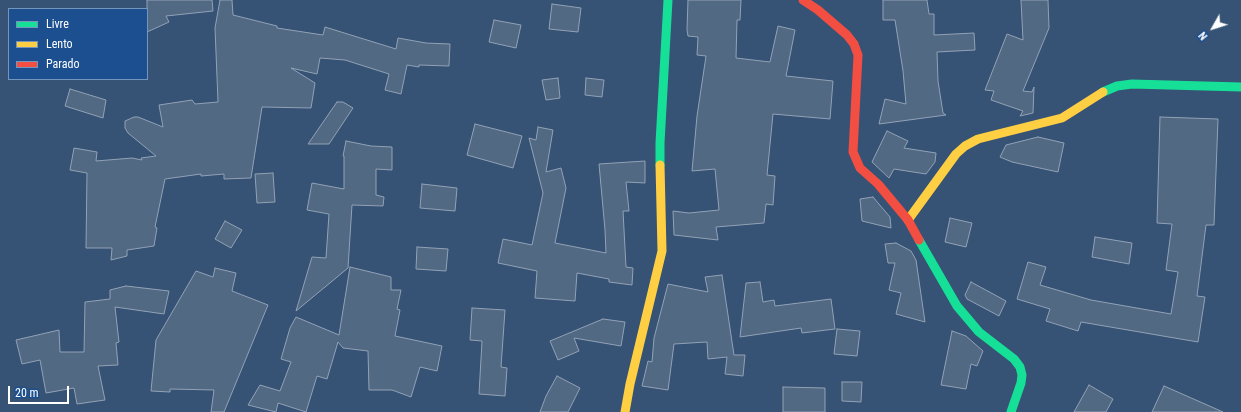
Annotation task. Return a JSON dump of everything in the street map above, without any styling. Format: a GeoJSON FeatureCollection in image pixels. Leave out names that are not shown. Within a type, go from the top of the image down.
{"type":"FeatureCollection","features":[{"type":"Feature","properties":{"kind":"street"},"geometry":{"type":"LineString","coordinates":[[625,412],[630,384],[662,251],[660,143],[668,0]]}},
{"type":"Feature","properties":{"kind":"street"},"geometry":{"type":"LineString","coordinates":[[803,0],[818,10],[847,35],[854,44],[858,55],[853,152],[860,168],[878,184],[908,220],[957,306],[979,332],[1014,359],[1020,367],[1022,375],[1021,383],[1011,412]]}},
{"type":"Feature","properties":{"kind":"street"},"geometry":{"type":"LineString","coordinates":[[908,220],[956,154],[965,146],[978,140],[1062,118],[1102,92],[1117,86],[1132,84],[1241,87]]}},
{"type":"Feature","properties":{"kind":"building"},"geometry":{"type":"Polygon","coordinates":[[[147,0],[212,0],[213,11],[166,16],[169,22],[148,32],[147,0]]]}},
{"type":"Feature","properties":{"kind":"building"},"geometry":{"type":"Polygon","coordinates":[[[220,0],[232,0],[233,15],[277,26],[277,28],[323,35],[325,27],[396,49],[398,38],[426,43],[450,44],[449,66],[419,65],[419,67],[407,65],[401,94],[385,90],[389,74],[345,60],[320,58],[317,74],[291,68],[315,83],[311,108],[262,107],[251,178],[224,179],[224,174],[201,176],[201,174],[165,179],[155,227],[157,228],[154,246],[127,250],[127,256],[111,260],[112,248],[86,248],[87,173],[70,170],[74,148],[97,152],[96,161],[132,158],[142,160],[141,158],[156,156],[128,133],[125,128],[125,121],[138,117],[163,127],[159,105],[192,100],[195,104],[218,102],[215,28],[220,0]]]}},
{"type":"Feature","properties":{"kind":"building"},"geometry":{"type":"Polygon","coordinates":[[[688,0],[741,0],[740,20],[737,20],[736,58],[770,62],[778,26],[795,30],[786,76],[833,81],[830,119],[773,114],[767,175],[775,176],[773,205],[766,204],[764,223],[716,227],[718,240],[674,235],[673,211],[689,213],[719,210],[715,169],[692,171],[697,116],[706,56],[697,55],[698,37],[688,36],[688,0]]]}},
{"type":"Feature","properties":{"kind":"building"},"geometry":{"type":"Polygon","coordinates":[[[883,0],[927,0],[929,14],[934,14],[934,35],[974,33],[975,50],[937,52],[938,81],[943,113],[946,115],[879,124],[885,99],[906,104],[903,71],[895,20],[883,20],[883,0]]]}},
{"type":"Feature","properties":{"kind":"building"},"geometry":{"type":"Polygon","coordinates":[[[1021,0],[1048,0],[1049,28],[1023,91],[1032,92],[1034,87],[1033,113],[1020,116],[1023,111],[991,100],[994,91],[985,90],[1007,34],[1023,40],[1021,0]]]}},
{"type":"Feature","properties":{"kind":"building"},"geometry":{"type":"Polygon","coordinates":[[[552,4],[581,8],[578,32],[549,29],[552,4]]]}},
{"type":"Feature","properties":{"kind":"building"},"geometry":{"type":"Polygon","coordinates":[[[494,20],[521,25],[516,48],[489,42],[494,20]]]}},
{"type":"Feature","properties":{"kind":"building"},"geometry":{"type":"Polygon","coordinates":[[[558,78],[560,98],[546,100],[542,80],[558,78]]]}},
{"type":"Feature","properties":{"kind":"building"},"geometry":{"type":"Polygon","coordinates":[[[586,78],[604,80],[602,97],[585,95],[586,78]]]}},
{"type":"Feature","properties":{"kind":"building"},"geometry":{"type":"Polygon","coordinates":[[[70,89],[106,100],[103,118],[65,106],[70,89]]]}},
{"type":"Feature","properties":{"kind":"building"},"geometry":{"type":"Polygon","coordinates":[[[337,102],[343,102],[353,108],[329,144],[308,144],[337,102]]]}},
{"type":"Feature","properties":{"kind":"building"},"geometry":{"type":"Polygon","coordinates":[[[1160,117],[1218,119],[1214,225],[1206,225],[1197,296],[1205,297],[1198,342],[1081,322],[1078,331],[1046,321],[1050,309],[1017,299],[1028,262],[1046,267],[1040,285],[1091,300],[1171,314],[1178,272],[1166,270],[1172,224],[1157,223],[1160,117]]]}},
{"type":"Feature","properties":{"kind":"building"},"geometry":{"type":"Polygon","coordinates":[[[475,124],[522,136],[513,168],[467,155],[475,124]]]}},
{"type":"Feature","properties":{"kind":"building"},"geometry":{"type":"Polygon","coordinates":[[[538,127],[553,130],[546,172],[561,168],[566,188],[555,243],[606,253],[599,164],[645,161],[645,183],[626,182],[629,211],[623,211],[626,267],[633,268],[632,285],[609,282],[609,279],[577,273],[575,301],[535,298],[537,271],[498,263],[503,239],[532,245],[543,193],[529,138],[536,140],[538,127]]]}},
{"type":"Feature","properties":{"kind":"building"},"geometry":{"type":"Polygon","coordinates":[[[887,131],[908,141],[904,148],[936,153],[935,162],[926,174],[894,169],[889,178],[872,162],[887,131]]]}},
{"type":"Feature","properties":{"kind":"building"},"geometry":{"type":"Polygon","coordinates":[[[1038,137],[1064,143],[1058,172],[1012,162],[1000,157],[1006,145],[1038,137]]]}},
{"type":"Feature","properties":{"kind":"building"},"geometry":{"type":"Polygon","coordinates":[[[346,141],[371,146],[392,147],[392,170],[376,169],[376,195],[384,197],[383,206],[352,205],[348,268],[296,311],[312,257],[326,258],[329,214],[307,210],[312,183],[344,189],[343,156],[346,141]]]}},
{"type":"Feature","properties":{"kind":"building"},"geometry":{"type":"Polygon","coordinates":[[[273,173],[275,202],[257,203],[255,174],[273,173]]]}},
{"type":"Feature","properties":{"kind":"building"},"geometry":{"type":"Polygon","coordinates":[[[422,184],[457,188],[455,211],[420,208],[422,184]]]}},
{"type":"Feature","properties":{"kind":"building"},"geometry":{"type":"Polygon","coordinates":[[[873,197],[890,217],[891,228],[862,221],[860,199],[873,197]]]}},
{"type":"Feature","properties":{"kind":"building"},"geometry":{"type":"Polygon","coordinates":[[[950,218],[972,223],[966,247],[945,242],[950,218]]]}},
{"type":"Feature","properties":{"kind":"building"},"geometry":{"type":"Polygon","coordinates":[[[225,221],[242,230],[231,248],[215,239],[225,221]]]}},
{"type":"Feature","properties":{"kind":"building"},"geometry":{"type":"Polygon","coordinates":[[[1095,237],[1132,243],[1129,264],[1092,257],[1095,237]]]}},
{"type":"Feature","properties":{"kind":"building"},"geometry":{"type":"Polygon","coordinates":[[[896,243],[911,251],[916,260],[925,322],[896,314],[901,293],[889,290],[895,263],[888,263],[885,244],[896,243]]]}},
{"type":"Feature","properties":{"kind":"building"},"geometry":{"type":"Polygon","coordinates":[[[417,247],[448,249],[446,271],[416,269],[417,247]]]}},
{"type":"Feature","properties":{"kind":"building"},"geometry":{"type":"Polygon","coordinates":[[[350,267],[391,277],[391,290],[401,290],[397,309],[400,310],[395,336],[442,346],[437,371],[420,367],[411,397],[392,390],[369,390],[368,351],[343,348],[338,342],[327,379],[317,376],[306,412],[278,403],[276,412],[248,405],[260,385],[280,391],[291,362],[281,359],[290,328],[296,317],[339,335],[350,267]]]}},
{"type":"Feature","properties":{"kind":"building"},"geometry":{"type":"Polygon","coordinates":[[[215,268],[236,273],[232,291],[268,305],[224,412],[211,412],[214,390],[170,389],[170,392],[151,391],[156,340],[196,271],[213,277],[215,268]]]}},
{"type":"Feature","properties":{"kind":"building"},"geometry":{"type":"Polygon","coordinates":[[[722,275],[734,355],[745,355],[743,376],[725,374],[727,357],[708,359],[707,342],[674,344],[668,390],[642,386],[648,361],[652,362],[654,338],[668,284],[708,292],[705,277],[722,275]]]}},
{"type":"Feature","properties":{"kind":"building"},"geometry":{"type":"Polygon","coordinates":[[[760,282],[763,302],[774,300],[775,306],[831,299],[835,329],[802,333],[801,328],[740,337],[746,283],[760,282]]]}},
{"type":"Feature","properties":{"kind":"building"},"geometry":{"type":"Polygon","coordinates":[[[971,282],[1006,301],[999,316],[967,299],[965,295],[971,282]]]}},
{"type":"Feature","properties":{"kind":"building"},"geometry":{"type":"Polygon","coordinates":[[[126,286],[169,291],[164,314],[115,307],[119,342],[116,343],[118,365],[98,366],[105,400],[77,404],[74,388],[46,393],[40,360],[22,364],[16,340],[59,330],[60,352],[84,352],[85,302],[110,299],[110,290],[126,286]]]}},
{"type":"Feature","properties":{"kind":"building"},"geometry":{"type":"Polygon","coordinates":[[[472,308],[505,310],[501,367],[507,368],[505,396],[479,394],[482,341],[470,340],[472,308]]]}},
{"type":"Feature","properties":{"kind":"building"},"geometry":{"type":"Polygon","coordinates":[[[603,319],[625,322],[621,346],[574,338],[579,351],[558,360],[550,341],[603,319]]]}},
{"type":"Feature","properties":{"kind":"building"},"geometry":{"type":"Polygon","coordinates":[[[837,329],[860,331],[857,356],[834,354],[837,329]]]}},
{"type":"Feature","properties":{"kind":"building"},"geometry":{"type":"Polygon","coordinates":[[[952,331],[966,336],[983,351],[977,366],[971,364],[966,389],[941,385],[952,331]]]}},
{"type":"Feature","properties":{"kind":"building"},"geometry":{"type":"Polygon","coordinates":[[[557,376],[580,388],[568,412],[540,412],[546,396],[557,376]]]}},
{"type":"Feature","properties":{"kind":"building"},"geometry":{"type":"Polygon","coordinates":[[[842,382],[862,382],[861,402],[842,401],[842,382]]]}},
{"type":"Feature","properties":{"kind":"building"},"geometry":{"type":"Polygon","coordinates":[[[1089,385],[1113,399],[1106,412],[1074,412],[1089,385]]]}},
{"type":"Feature","properties":{"kind":"building"},"geometry":{"type":"Polygon","coordinates":[[[1164,386],[1223,412],[1152,412],[1164,386]]]}},
{"type":"Feature","properties":{"kind":"building"},"geometry":{"type":"Polygon","coordinates":[[[783,387],[825,388],[825,412],[783,412],[783,387]]]}},
{"type":"Feature","properties":{"kind":"traffic: fast"},"geometry":{"type":"LineString","coordinates":[[660,165],[668,0]]}},
{"type":"Feature","properties":{"kind":"traffic: fast"},"geometry":{"type":"LineString","coordinates":[[1103,92],[1117,86],[1132,84],[1241,87]]}},
{"type":"Feature","properties":{"kind":"traffic: fast"},"geometry":{"type":"LineString","coordinates":[[919,240],[957,306],[979,332],[1014,359],[1020,367],[1022,375],[1021,383],[1011,412]]}},
{"type":"Feature","properties":{"kind":"traffic: slow"},"geometry":{"type":"LineString","coordinates":[[908,220],[956,154],[965,146],[978,139],[1062,118],[1103,92]]}},
{"type":"Feature","properties":{"kind":"traffic: slow"},"geometry":{"type":"LineString","coordinates":[[625,412],[630,384],[662,251],[660,165]]}},
{"type":"Feature","properties":{"kind":"traffic: jam"},"geometry":{"type":"LineString","coordinates":[[803,0],[818,10],[847,35],[854,44],[858,55],[853,152],[860,168],[878,184],[908,220],[919,240]]}}]}
